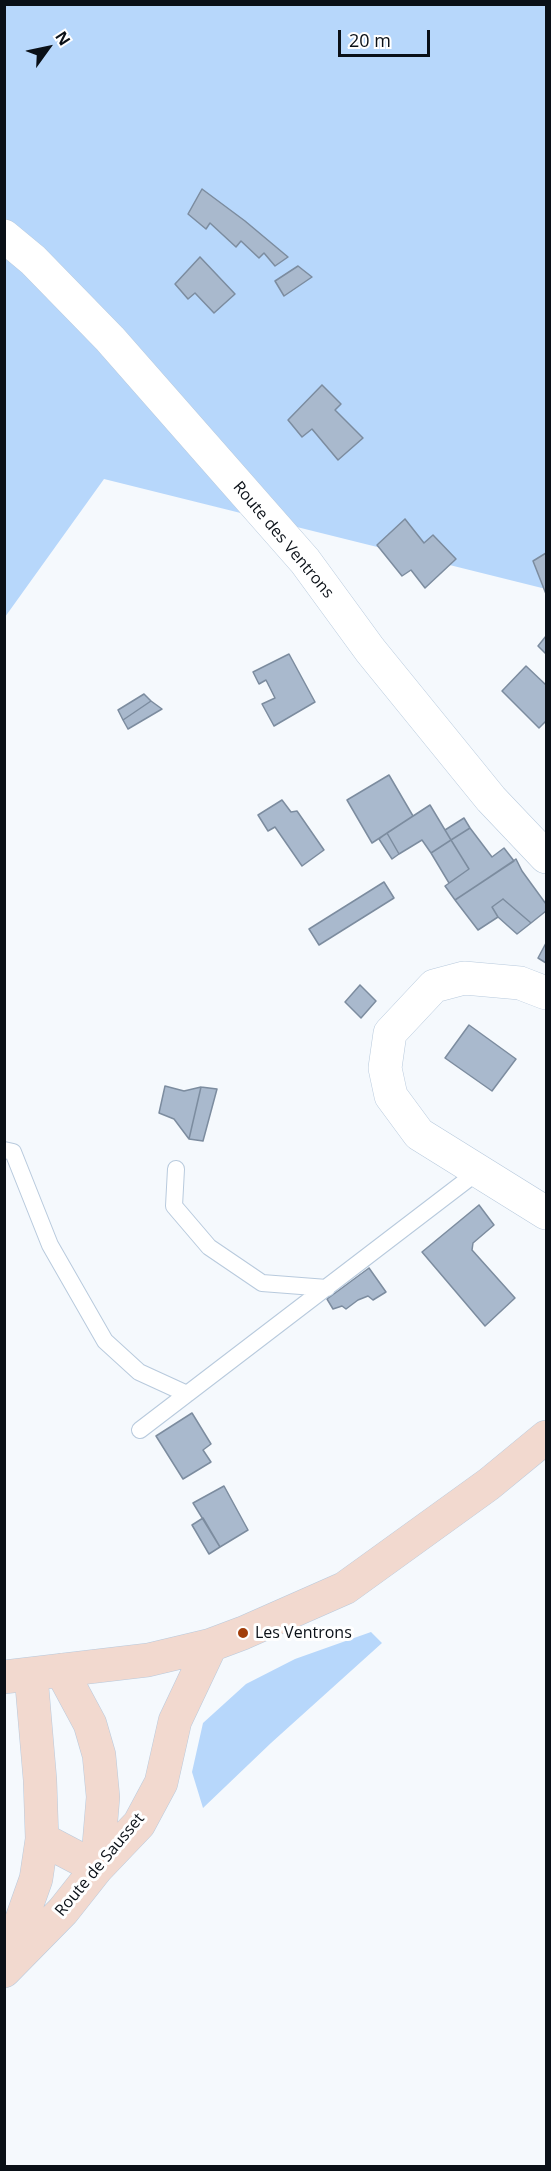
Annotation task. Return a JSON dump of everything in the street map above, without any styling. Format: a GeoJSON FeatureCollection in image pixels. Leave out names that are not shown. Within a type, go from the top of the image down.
{"type":"FeatureCollection","features":[{"type":"Feature","properties":{"kind":"main road"},"geometry":{"type":"LineString","coordinates":[[32,1674],[148,1660],[211,1645],[345,1588],[489,1484],[546,1437]]}},
{"type":"Feature","properties":{"kind":"main road","name":"Route de Sausset"},"geometry":{"type":"LineString","coordinates":[[4,1971],[63,1911],[97,1868],[139,1824],[161,1783],[176,1721],[211,1645]]}},
{"type":"Feature","properties":{"kind":"main road"},"geometry":{"type":"LineString","coordinates":[[32,1674],[86,1716],[99,1755],[103,1797],[97,1868],[42,1839]]}},
{"type":"Feature","properties":{"kind":"main road","name":"Route de Sausset"},"geometry":{"type":"LineString","coordinates":[[4,1955],[19,1928],[36,1879],[42,1839],[32,1674]]}},
{"type":"Feature","properties":{"kind":"street","name":"Route des Ventrons"},"geometry":{"type":"LineString","coordinates":[[4,236],[33,261],[110,339],[305,561],[370,650],[490,799],[546,857]]}},
{"type":"Feature","properties":{"kind":"street"},"geometry":{"type":"LineString","coordinates":[[546,993],[520,983],[464,978],[434,986],[390,1034],[385,1068],[391,1096],[419,1134],[546,1213]]}},
{"type":"Feature","properties":{"kind":"lane"},"geometry":{"type":"LineString","coordinates":[[4,1150],[14,1152],[50,1245],[105,1341],[139,1372],[187,1394]]}},
{"type":"Feature","properties":{"kind":"lane"},"geometry":{"type":"LineString","coordinates":[[176,1169],[174,1206],[209,1247],[262,1283],[327,1288]]}},
{"type":"Feature","properties":{"kind":"lane"},"geometry":{"type":"LineString","coordinates":[[140,1430],[480,1170]]}},
{"type":"Feature","properties":{"kind":"shaded area"},"geometry":{"type":"Polygon","coordinates":[[[5,5],[546,5],[546,589],[104,479],[5,617],[5,5]]]}},
{"type":"Feature","properties":{"kind":"shaded area"},"geometry":{"type":"Polygon","coordinates":[[[371,1632],[382,1643],[203,1808],[192,1772],[203,1723],[246,1684],[295,1659],[371,1632]]]}},
{"type":"Feature","properties":{"kind":"building"},"geometry":{"type":"Polygon","coordinates":[[[202,189],[288,257],[275,266],[264,253],[259,258],[241,241],[236,247],[210,223],[206,229],[188,214],[202,189]]]}},
{"type":"Feature","properties":{"kind":"building"},"geometry":{"type":"Polygon","coordinates":[[[200,257],[235,294],[214,313],[195,293],[188,299],[175,284],[200,257]]]}},
{"type":"Feature","properties":{"kind":"building"},"geometry":{"type":"Polygon","coordinates":[[[298,266],[312,277],[284,296],[275,281],[298,266]]]}},
{"type":"Feature","properties":{"kind":"building"},"geometry":{"type":"Polygon","coordinates":[[[322,385],[341,404],[335,410],[363,438],[338,460],[312,429],[302,437],[288,420],[322,385]]]}},
{"type":"Feature","properties":{"kind":"building"},"geometry":{"type":"Polygon","coordinates":[[[405,519],[424,543],[433,535],[456,559],[425,588],[411,570],[402,576],[377,545],[405,519]]]}},
{"type":"Feature","properties":{"kind":"building"},"geometry":{"type":"Polygon","coordinates":[[[546,553],[546,594],[533,561],[546,553]]]}},
{"type":"Feature","properties":{"kind":"building"},"geometry":{"type":"Polygon","coordinates":[[[546,636],[546,654],[538,646],[546,636]]]}},
{"type":"Feature","properties":{"kind":"building"},"geometry":{"type":"Polygon","coordinates":[[[289,654],[315,702],[274,726],[262,704],[275,698],[266,680],[259,684],[253,672],[289,654]]]}},
{"type":"Feature","properties":{"kind":"building"},"geometry":{"type":"Polygon","coordinates":[[[526,666],[546,685],[546,721],[539,728],[502,691],[526,666]]]}},
{"type":"Feature","properties":{"kind":"building"},"geometry":{"type":"Polygon","coordinates":[[[144,694],[151,701],[123,720],[118,710],[144,694]]]}},
{"type":"Feature","properties":{"kind":"building"},"geometry":{"type":"Polygon","coordinates":[[[151,701],[162,709],[128,729],[123,720],[151,701]]]}},
{"type":"Feature","properties":{"kind":"building"},"geometry":{"type":"Polygon","coordinates":[[[389,775],[413,816],[372,843],[347,800],[389,775]]]}},
{"type":"Feature","properties":{"kind":"building"},"geometry":{"type":"Polygon","coordinates":[[[282,800],[291,812],[297,811],[324,850],[302,866],[275,827],[268,831],[258,815],[282,800]]]}},
{"type":"Feature","properties":{"kind":"building"},"geometry":{"type":"Polygon","coordinates":[[[430,805],[451,840],[431,853],[422,840],[399,854],[387,833],[430,805]]]}},
{"type":"Feature","properties":{"kind":"building"},"geometry":{"type":"Polygon","coordinates":[[[464,818],[470,828],[451,840],[445,830],[464,818]]]}},
{"type":"Feature","properties":{"kind":"building"},"geometry":{"type":"Polygon","coordinates":[[[470,828],[492,857],[504,848],[514,861],[455,900],[445,886],[469,869],[451,840],[470,828]]]}},
{"type":"Feature","properties":{"kind":"building"},"geometry":{"type":"Polygon","coordinates":[[[387,833],[399,854],[392,859],[379,839],[387,833]]]}},
{"type":"Feature","properties":{"kind":"building"},"geometry":{"type":"Polygon","coordinates":[[[451,840],[469,869],[449,883],[431,853],[451,840]]]}},
{"type":"Feature","properties":{"kind":"building"},"geometry":{"type":"Polygon","coordinates":[[[516,859],[546,904],[546,911],[531,923],[503,899],[492,907],[498,917],[478,930],[455,900],[516,859]]]}},
{"type":"Feature","properties":{"kind":"building"},"geometry":{"type":"Polygon","coordinates":[[[384,882],[394,898],[319,945],[309,929],[384,882]]]}},
{"type":"Feature","properties":{"kind":"building"},"geometry":{"type":"Polygon","coordinates":[[[503,899],[531,923],[517,934],[498,917],[492,907],[503,899]]]}},
{"type":"Feature","properties":{"kind":"building"},"geometry":{"type":"Polygon","coordinates":[[[546,943],[546,963],[538,958],[546,943]]]}},
{"type":"Feature","properties":{"kind":"building"},"geometry":{"type":"Polygon","coordinates":[[[360,985],[376,1001],[361,1018],[345,1002],[360,985]]]}},
{"type":"Feature","properties":{"kind":"building"},"geometry":{"type":"Polygon","coordinates":[[[469,1025],[516,1059],[492,1091],[445,1058],[469,1025]]]}},
{"type":"Feature","properties":{"kind":"building"},"geometry":{"type":"Polygon","coordinates":[[[165,1086],[184,1091],[201,1087],[189,1139],[174,1119],[159,1113],[165,1086]]]}},
{"type":"Feature","properties":{"kind":"building"},"geometry":{"type":"Polygon","coordinates":[[[201,1087],[217,1089],[203,1141],[189,1139],[201,1087]]]}},
{"type":"Feature","properties":{"kind":"building"},"geometry":{"type":"Polygon","coordinates":[[[479,1205],[494,1225],[473,1243],[472,1250],[515,1298],[485,1326],[422,1252],[479,1205]]]}},
{"type":"Feature","properties":{"kind":"building"},"geometry":{"type":"Polygon","coordinates":[[[369,1268],[386,1292],[373,1300],[368,1296],[358,1300],[346,1309],[342,1306],[333,1309],[327,1299],[369,1268]]]}},
{"type":"Feature","properties":{"kind":"building"},"geometry":{"type":"Polygon","coordinates":[[[192,1413],[211,1444],[203,1450],[211,1462],[183,1479],[156,1436],[192,1413]]]}},
{"type":"Feature","properties":{"kind":"building"},"geometry":{"type":"Polygon","coordinates":[[[224,1486],[248,1530],[220,1547],[193,1503],[224,1486]]]}},
{"type":"Feature","properties":{"kind":"building"},"geometry":{"type":"Polygon","coordinates":[[[203,1518],[220,1547],[209,1554],[192,1525],[203,1518]]]}},
{"type":"Feature","properties":{"kind":"place","name":"Les Ventrons"},"geometry":{"type":"Point","coordinates":[243,1633]}}]}
